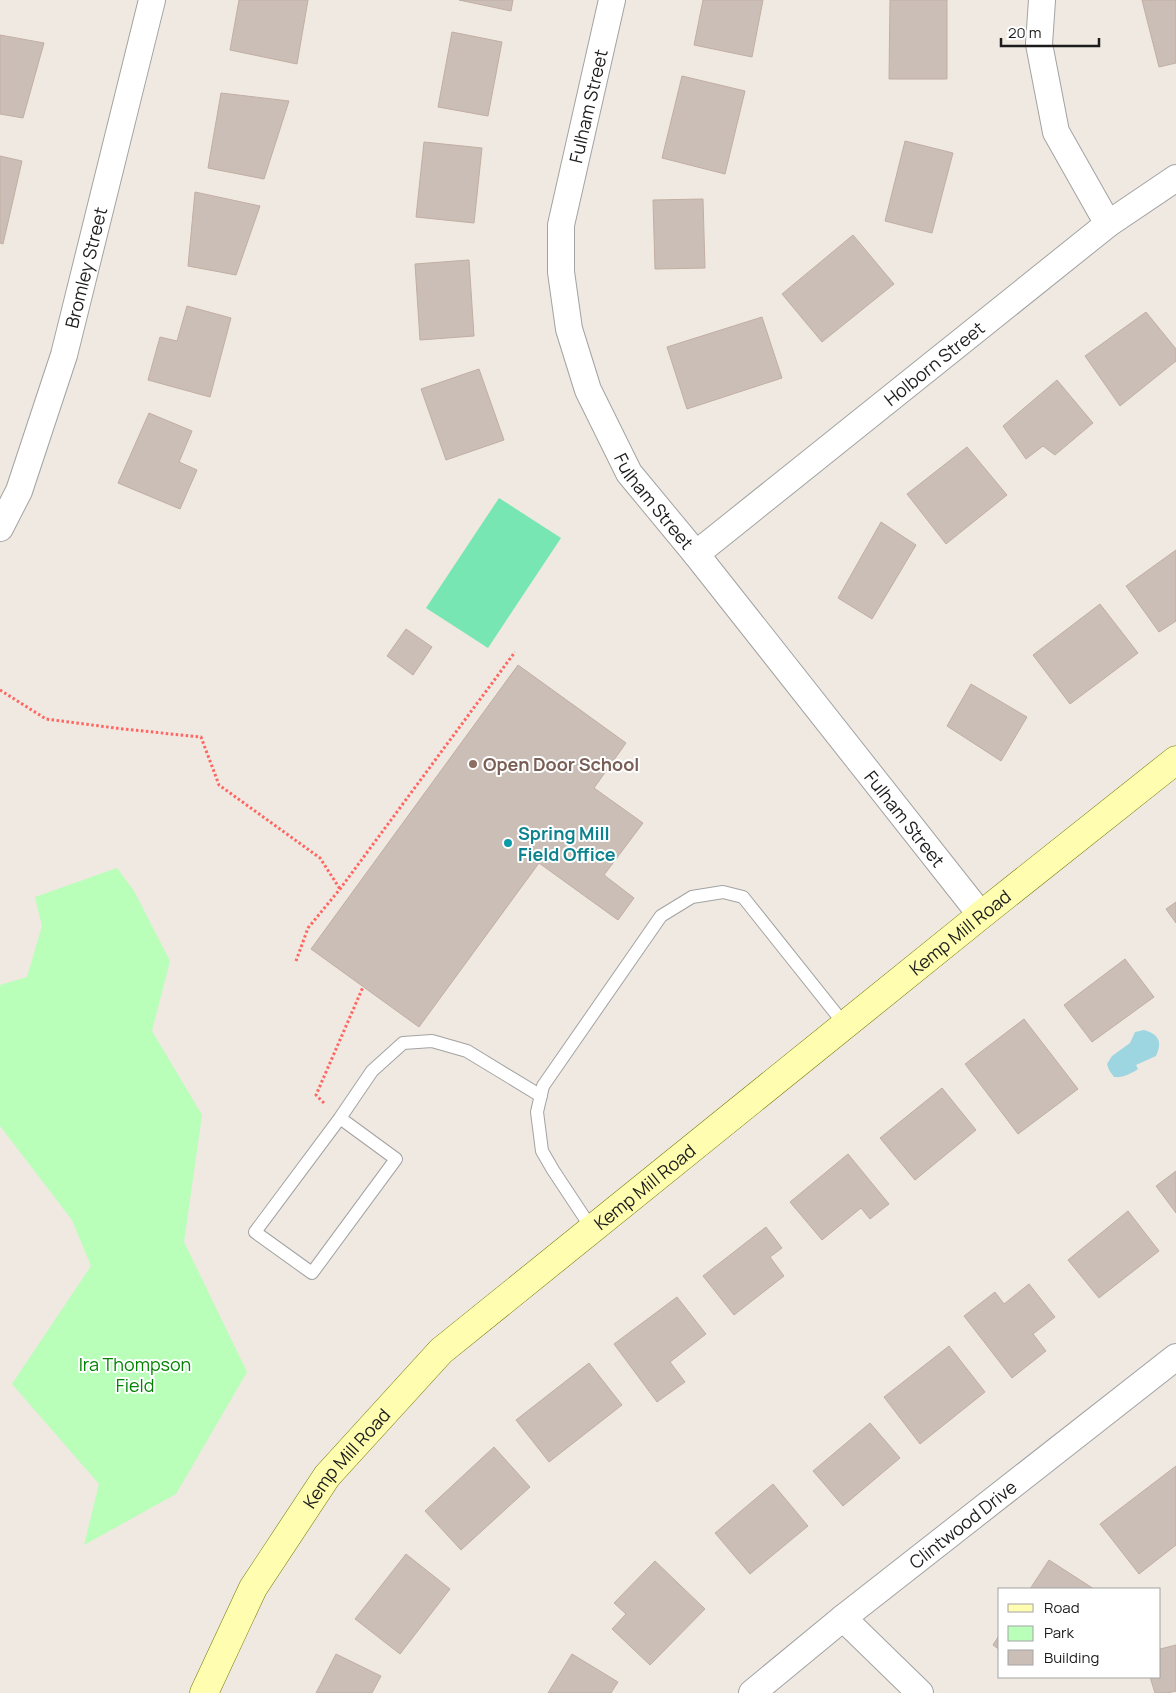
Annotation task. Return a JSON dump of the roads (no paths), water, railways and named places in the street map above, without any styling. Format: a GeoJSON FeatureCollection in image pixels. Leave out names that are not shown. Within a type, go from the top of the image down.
{"type":"FeatureCollection","features":[{"type":"Feature","properties":{"kind":"street","name":"Bromley Street"},"geometry":{"type":"LineString","coordinates":[[0,528],[19,491],[64,355],[152,0]]}},
{"type":"Feature","properties":{"kind":"street","name":"Fulham Street"},"geometry":{"type":"LineString","coordinates":[[612,0],[561,225],[561,272],[569,329],[588,390],[629,473],[696,554],[981,916]]}},
{"type":"Feature","properties":{"kind":"street"},"geometry":{"type":"LineString","coordinates":[[1042,0],[1039,44],[1056,132],[1108,224]]}},
{"type":"Feature","properties":{"kind":"street","name":"Holborn Street"},"geometry":{"type":"LineString","coordinates":[[696,554],[1108,224],[1176,178]]}},
{"type":"Feature","properties":{"kind":"street","name":"Kemp Mill Road"},"geometry":{"type":"LineString","coordinates":[[204,1693],[253,1588],[327,1476],[441,1351],[1176,760]]}},
{"type":"Feature","properties":{"kind":"street","name":"Clintwood Drive"},"geometry":{"type":"LineString","coordinates":[[752,1693],[844,1618],[1176,1357]]}},
{"type":"Feature","properties":{"kind":"street"},"geometry":{"type":"LineString","coordinates":[[844,1618],[920,1693]]}},
{"type":"Feature","properties":{"kind":"lane"},"geometry":{"type":"LineString","coordinates":[[592,1229],[560,1182],[542,1151],[538,1112],[543,1086],[661,916],[692,897],[723,892],[743,897],[845,1025]]}},
{"type":"Feature","properties":{"kind":"lane"},"geometry":{"type":"LineString","coordinates":[[340,1118],[396,1159],[312,1273],[255,1232],[340,1118],[372,1071],[403,1043],[432,1041],[467,1051],[541,1096]]}},
{"type":"Feature","properties":{"kind":"water"},"geometry":{"type":"Polygon","coordinates":[[[1144,1030],[1153,1034],[1158,1039],[1159,1046],[1156,1056],[1136,1065],[1138,1069],[1129,1074],[1114,1077],[1107,1064],[1112,1056],[1130,1043],[1135,1032],[1144,1030]]]}},
{"type":"Feature","properties":{"kind":"place","name":"Open Door School"},"geometry":{"type":"Point","coordinates":[473,764]}},
{"type":"Feature","properties":{"kind":"place","name":"Spring Mill Field Office"},"geometry":{"type":"Point","coordinates":[508,843]}},
{"type":"Feature","properties":{"kind":"park label","name":"Ira Thompson Field"},"geometry":{"type":"Point","coordinates":[135,1374]}}]}
